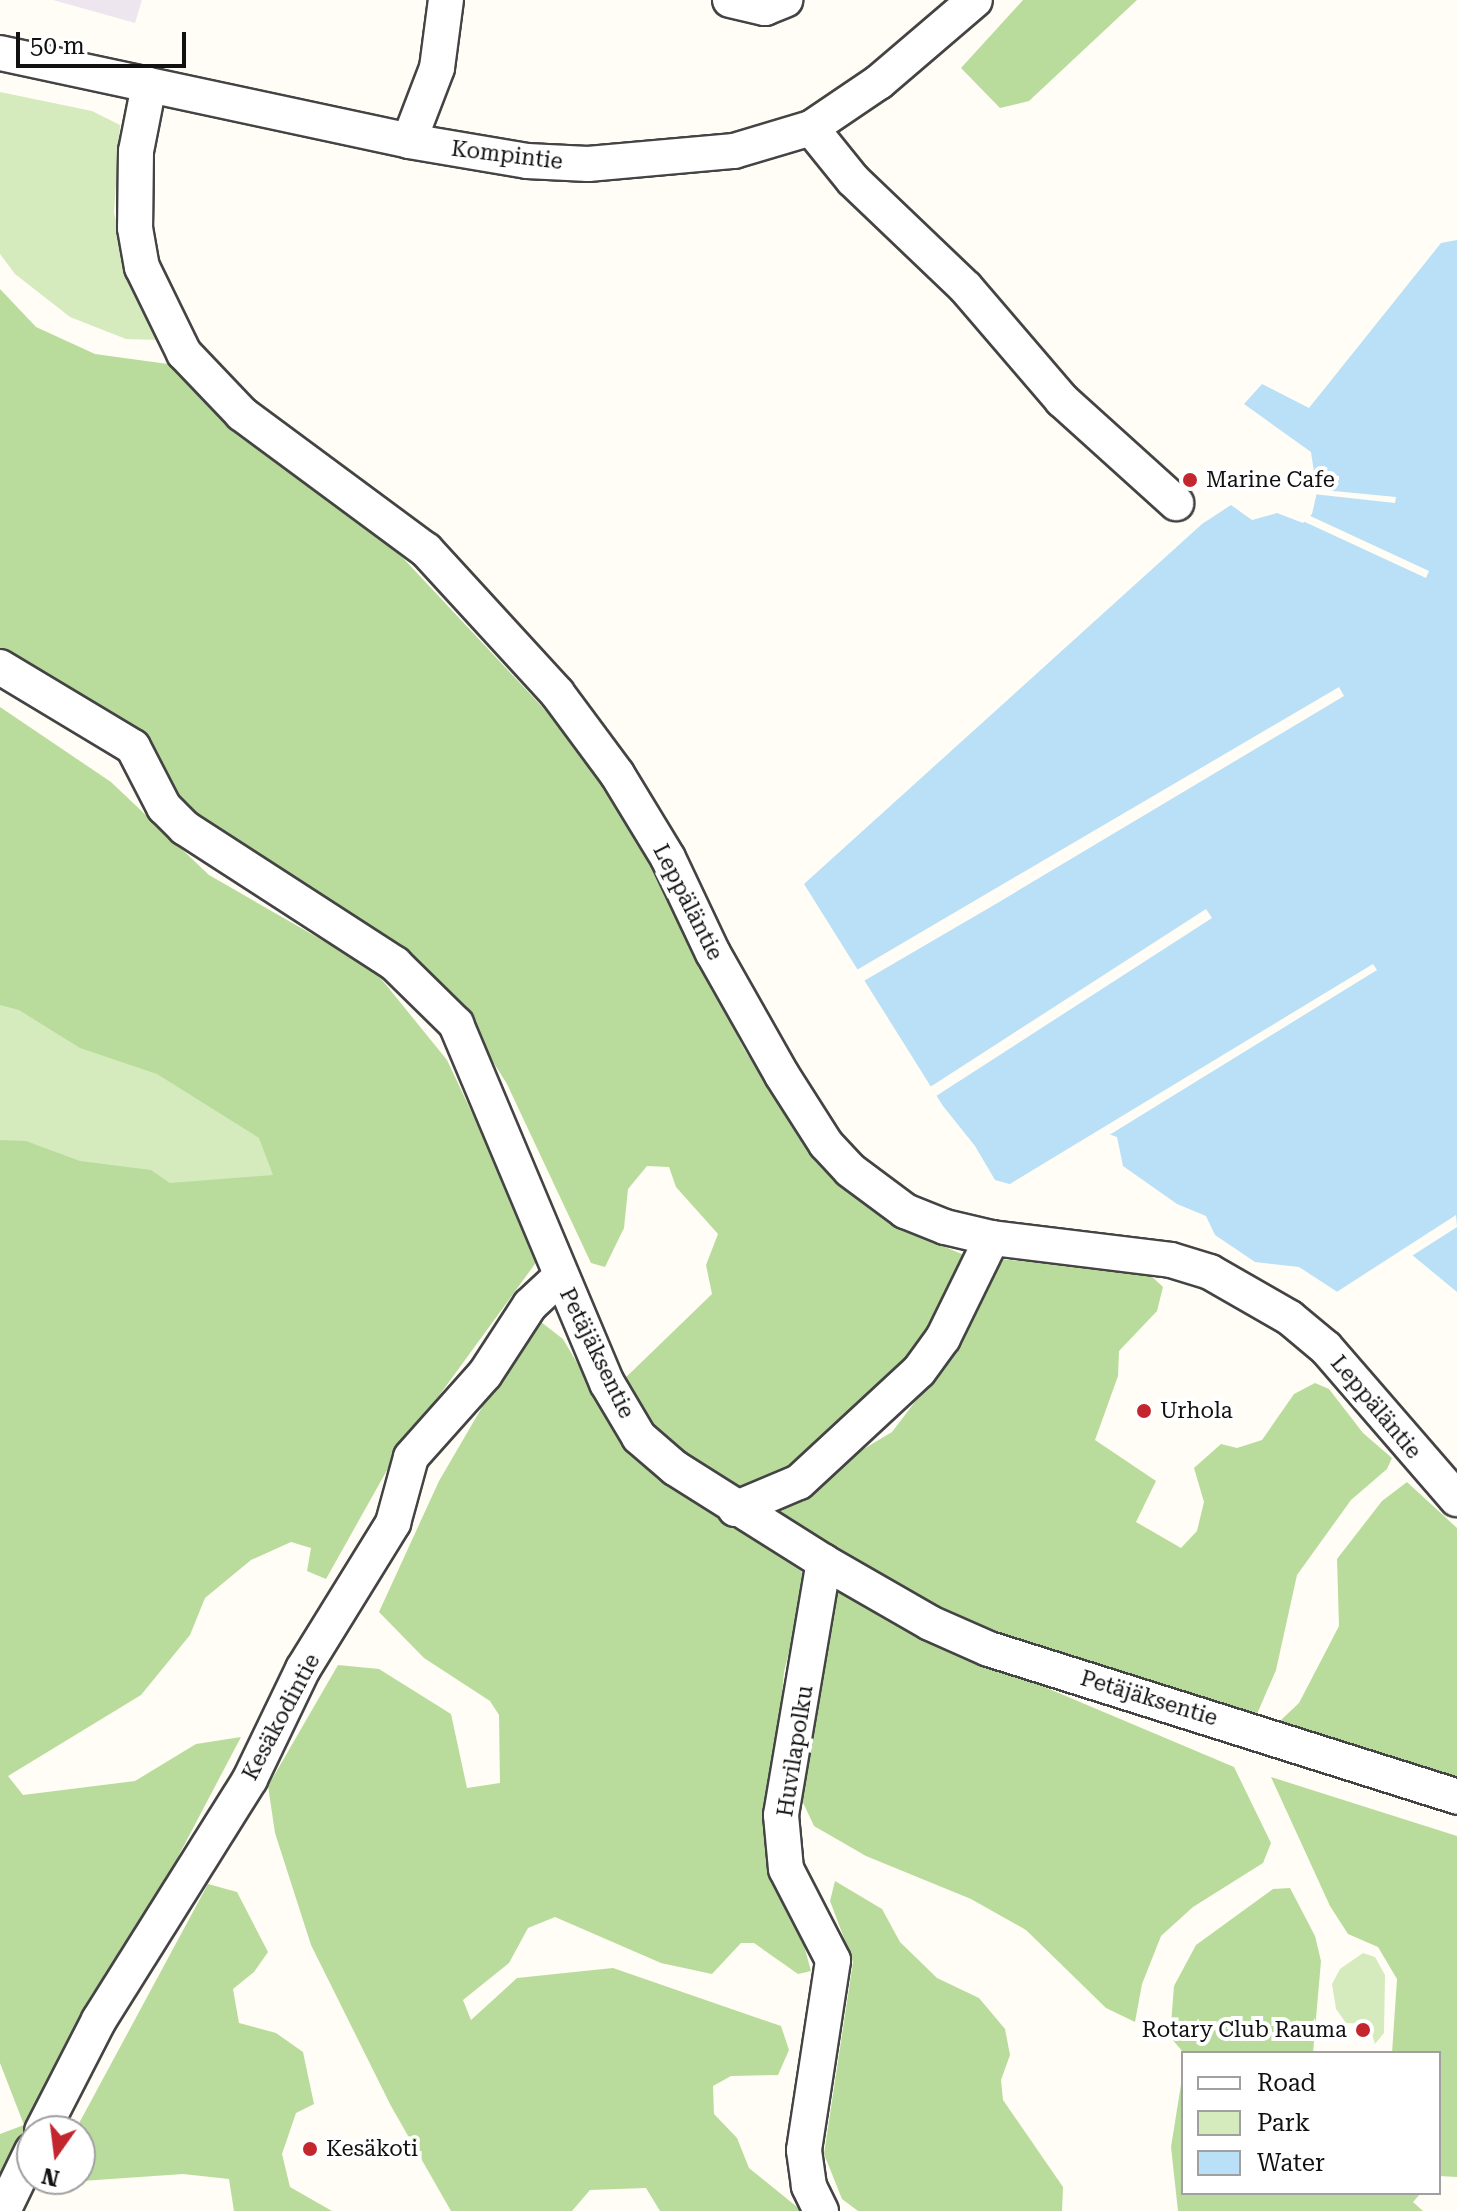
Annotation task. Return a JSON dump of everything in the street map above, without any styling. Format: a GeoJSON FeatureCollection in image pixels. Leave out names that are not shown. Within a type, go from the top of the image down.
{"type":"FeatureCollection","features":[{"type":"Feature","properties":{"kind":"street"},"geometry":{"type":"LineString","coordinates":[[409,141],[437,68],[446,0]]}},
{"type":"Feature","properties":{"kind":"street"},"geometry":{"type":"LineString","coordinates":[[730,0],[765,8],[785,0]]}},
{"type":"Feature","properties":{"kind":"street","name":"Kompintie"},"geometry":{"type":"LineString","coordinates":[[0,53],[409,141],[527,161],[588,164],[734,151],[811,128],[879,82],[975,0]]}},
{"type":"Feature","properties":{"kind":"street","name":"Leppäläntie"},"geometry":{"type":"LineString","coordinates":[[149,85],[136,151],[135,228],[142,267],[184,353],[242,414],[426,550],[557,693],[625,786],[782,1075],[826,1144],[850,1170],[905,1211],[992,1238],[1171,1260],[1210,1272],[1245,1291],[1326,1348],[1457,1499]]}},
{"type":"Feature","properties":{"kind":"street"},"geometry":{"type":"LineString","coordinates":[[811,128],[853,180],[966,288],[1062,400],[1176,503]]}},
{"type":"Feature","properties":{"kind":"street","name":"Petäjäksentie"},"geometry":{"type":"LineString","coordinates":[[0,667],[133,747],[164,807],[185,828],[424,987],[456,1024],[559,1278],[607,1383],[639,1437],[735,1509],[930,1623],[989,1649],[1457,1797]]}},
{"type":"Feature","properties":{"kind":"street"},"geometry":{"type":"LineString","coordinates":[[735,1509],[799,1482],[919,1371],[943,1338],[992,1238]]}},
{"type":"Feature","properties":{"kind":"street","name":"Kesäkodintie"},"geometry":{"type":"LineString","coordinates":[[50,2115],[99,2020],[250,1779],[303,1669],[393,1523],[411,1457],[485,1374],[530,1305],[559,1278]]}},
{"type":"Feature","properties":{"kind":"street","name":"Huvilapolku"},"geometry":{"type":"LineString","coordinates":[[821,2211],[809,2186],[804,2150],[833,1960],[786,1869],[781,1815],[824,1562]]}},
{"type":"Feature","properties":{"kind":"street"},"geometry":{"type":"LineString","coordinates":[[3,2211],[16,2184]]}},
{"type":"Feature","properties":{"kind":"shaded area"},"geometry":{"type":"Polygon","coordinates":[[[53,0],[142,0],[135,23],[53,0]]]}},
{"type":"Feature","properties":{"kind":"green space"},"geometry":{"type":"Polygon","coordinates":[[[1023,0],[1137,0],[1029,101],[1000,108],[961,68],[1023,0]]]}},
{"type":"Feature","properties":{"kind":"green space"},"geometry":{"type":"Polygon","coordinates":[[[0,92],[92,111],[120,125],[114,213],[139,301],[160,340],[126,339],[70,317],[15,274],[0,254],[0,92]]]}},
{"type":"Feature","properties":{"kind":"green space"},"geometry":{"type":"Polygon","coordinates":[[[0,289],[36,327],[95,354],[175,365],[403,558],[560,726],[624,814],[744,1049],[818,1163],[908,1231],[964,1255],[951,1296],[887,1386],[787,1475],[743,1491],[728,1490],[647,1425],[620,1383],[712,1294],[706,1265],[718,1234],[676,1187],[669,1167],[647,1166],[628,1189],[624,1228],[605,1267],[591,1263],[507,1084],[463,1014],[204,827],[178,798],[146,733],[0,652],[0,289]]]}},
{"type":"Feature","properties":{"kind":"green space"},"geometry":{"type":"Polygon","coordinates":[[[0,707],[111,782],[209,875],[374,970],[447,1060],[540,1257],[395,1456],[326,1579],[307,1571],[311,1548],[291,1542],[251,1560],[205,1598],[190,1635],[141,1695],[8,1776],[23,1795],[135,1781],[196,1744],[241,1737],[42,2115],[20,2115],[0,2063],[0,1140],[26,1141],[80,1161],[151,1170],[170,1183],[273,1175],[259,1138],[157,1074],[80,1048],[19,1010],[0,1005],[0,707]]]}},
{"type":"Feature","properties":{"kind":"green space"},"geometry":{"type":"Polygon","coordinates":[[[0,977],[172,1052],[309,1182],[0,1187],[0,977]]]}},
{"type":"Feature","properties":{"kind":"green space"},"geometry":{"type":"Polygon","coordinates":[[[999,1259],[1147,1272],[1163,1287],[1157,1311],[1119,1351],[1118,1376],[1095,1440],[1156,1481],[1136,1522],[1181,1548],[1197,1531],[1204,1502],[1194,1468],[1221,1444],[1237,1448],[1262,1440],[1294,1394],[1315,1383],[1329,1389],[1363,1433],[1392,1458],[1387,1469],[1351,1500],[1297,1575],[1276,1670],[1257,1714],[1095,1670],[982,1625],[896,1586],[760,1511],[892,1432],[933,1378],[999,1259]]]}},
{"type":"Feature","properties":{"kind":"green space"},"geometry":{"type":"Polygon","coordinates":[[[541,1322],[563,1339],[625,1444],[667,1483],[801,1571],[806,1583],[784,1672],[779,1730],[797,1920],[811,1971],[798,1974],[754,1943],[741,1943],[712,1974],[661,1963],[555,1917],[528,1928],[509,1963],[463,2000],[471,2020],[517,1978],[613,1968],[781,2026],[789,2050],[778,2075],[731,2076],[713,2086],[714,2114],[737,2138],[749,2168],[802,2211],[660,2211],[646,2188],[590,2190],[572,2211],[451,2211],[391,2106],[311,1945],[275,1833],[268,1786],[338,1665],[379,1669],[451,1714],[467,1788],[500,1783],[499,1715],[490,1701],[424,1658],[379,1612],[439,1481],[495,1385],[541,1322]]]}},
{"type":"Feature","properties":{"kind":"green space"},"geometry":{"type":"Polygon","coordinates":[[[1407,1482],[1457,1528],[1457,1784],[1280,1721],[1299,1703],[1339,1626],[1337,1559],[1382,1501],[1407,1482]]]}},
{"type":"Feature","properties":{"kind":"green space"},"geometry":{"type":"Polygon","coordinates":[[[834,1587],[931,1639],[1234,1767],[1271,1843],[1263,1863],[1193,1907],[1161,1936],[1142,1984],[1135,2022],[1106,2008],[1026,1930],[971,1899],[866,1856],[814,1826],[799,1794],[834,1587]]]}},
{"type":"Feature","properties":{"kind":"green space"},"geometry":{"type":"Polygon","coordinates":[[[1271,1777],[1457,1836],[1457,2177],[1441,2176],[1441,2051],[1392,2051],[1397,1979],[1378,1947],[1348,1934],[1330,1906],[1271,1777]]]}},
{"type":"Feature","properties":{"kind":"green space"},"geometry":{"type":"Polygon","coordinates":[[[835,1881],[882,1909],[900,1942],[937,1978],[979,1998],[1005,2029],[1010,2055],[1001,2080],[1003,2100],[1063,2187],[1062,2211],[858,2211],[842,2199],[824,2154],[853,1962],[830,1901],[835,1881]]]}},
{"type":"Feature","properties":{"kind":"green space"},"geometry":{"type":"Polygon","coordinates":[[[208,1884],[237,1892],[268,1952],[254,1972],[233,1989],[239,2023],[276,2033],[303,2052],[314,2104],[296,2113],[282,2154],[290,2187],[332,2211],[234,2211],[229,2179],[183,2174],[96,2180],[96,2115],[83,2115],[208,1884]]]}},
{"type":"Feature","properties":{"kind":"green space"},"geometry":{"type":"Polygon","coordinates":[[[1290,1888],[1315,1936],[1321,1961],[1313,2051],[1182,2051],[1170,2037],[1174,1986],[1196,1945],[1273,1889],[1290,1888]]]}},
{"type":"Feature","properties":{"kind":"green space"},"geometry":{"type":"Polygon","coordinates":[[[1363,1953],[1375,1957],[1385,1975],[1384,2033],[1375,2044],[1369,2024],[1346,2023],[1336,2009],[1332,1984],[1340,1969],[1363,1953]]]}},
{"type":"Feature","properties":{"kind":"green space"},"geometry":{"type":"Polygon","coordinates":[[[1181,2084],[1181,2195],[1419,2195],[1413,2202],[1423,2211],[1178,2211],[1171,2147],[1181,2084]]]}},
{"type":"Feature","properties":{"kind":"green space"},"geometry":{"type":"Polygon","coordinates":[[[16,2128],[16,2165],[0,2195],[0,2134],[16,2128]]]}},
{"type":"Feature","properties":{"kind":"water"},"geometry":{"type":"Polygon","coordinates":[[[1457,240],[1457,1292],[1411,1254],[1339,1293],[1299,1267],[1255,1262],[1215,1235],[1206,1216],[1177,1204],[1123,1166],[1117,1137],[1100,1131],[1013,1185],[995,1180],[975,1146],[943,1106],[804,884],[1202,524],[1231,505],[1252,520],[1277,513],[1303,523],[1312,514],[1317,492],[1311,452],[1244,404],[1262,384],[1309,408],[1441,243],[1457,240]]]}},
{"type":"Feature","properties":{"kind":"pier"},"geometry":{"type":"Polygon","coordinates":[[[1313,489],[1396,497],[1395,503],[1313,494],[1313,489]]]}},
{"type":"Feature","properties":{"kind":"pier"},"geometry":{"type":"Polygon","coordinates":[[[1306,514],[1429,571],[1426,578],[1292,516],[1306,514]]]}},
{"type":"Feature","properties":{"kind":"pier"},"geometry":{"type":"Polygon","coordinates":[[[1339,687],[1344,696],[994,905],[862,982],[855,971],[1339,687]]]}},
{"type":"Feature","properties":{"kind":"pier"},"geometry":{"type":"Polygon","coordinates":[[[1206,909],[1212,918],[933,1098],[927,1089],[1206,909]]]}},
{"type":"Feature","properties":{"kind":"pier"},"geometry":{"type":"Polygon","coordinates":[[[1373,964],[1377,970],[1106,1137],[1100,1136],[1015,1189],[1005,1187],[1373,964]]]}},
{"type":"Feature","properties":{"kind":"pier"},"geometry":{"type":"Polygon","coordinates":[[[1456,1215],[1457,1227],[1341,1296],[1332,1295],[1456,1215]]]}},
{"type":"Feature","properties":{"kind":"place","name":"Marine Cafe"},"geometry":{"type":"Point","coordinates":[1190,480]}},
{"type":"Feature","properties":{"kind":"place","name":"Urhola"},"geometry":{"type":"Point","coordinates":[1144,1411]}},
{"type":"Feature","properties":{"kind":"place","name":"Rotary Club Rauma"},"geometry":{"type":"Point","coordinates":[1363,2030]}},
{"type":"Feature","properties":{"kind":"place","name":"Kesäkoti"},"geometry":{"type":"Point","coordinates":[310,2149]}}]}
